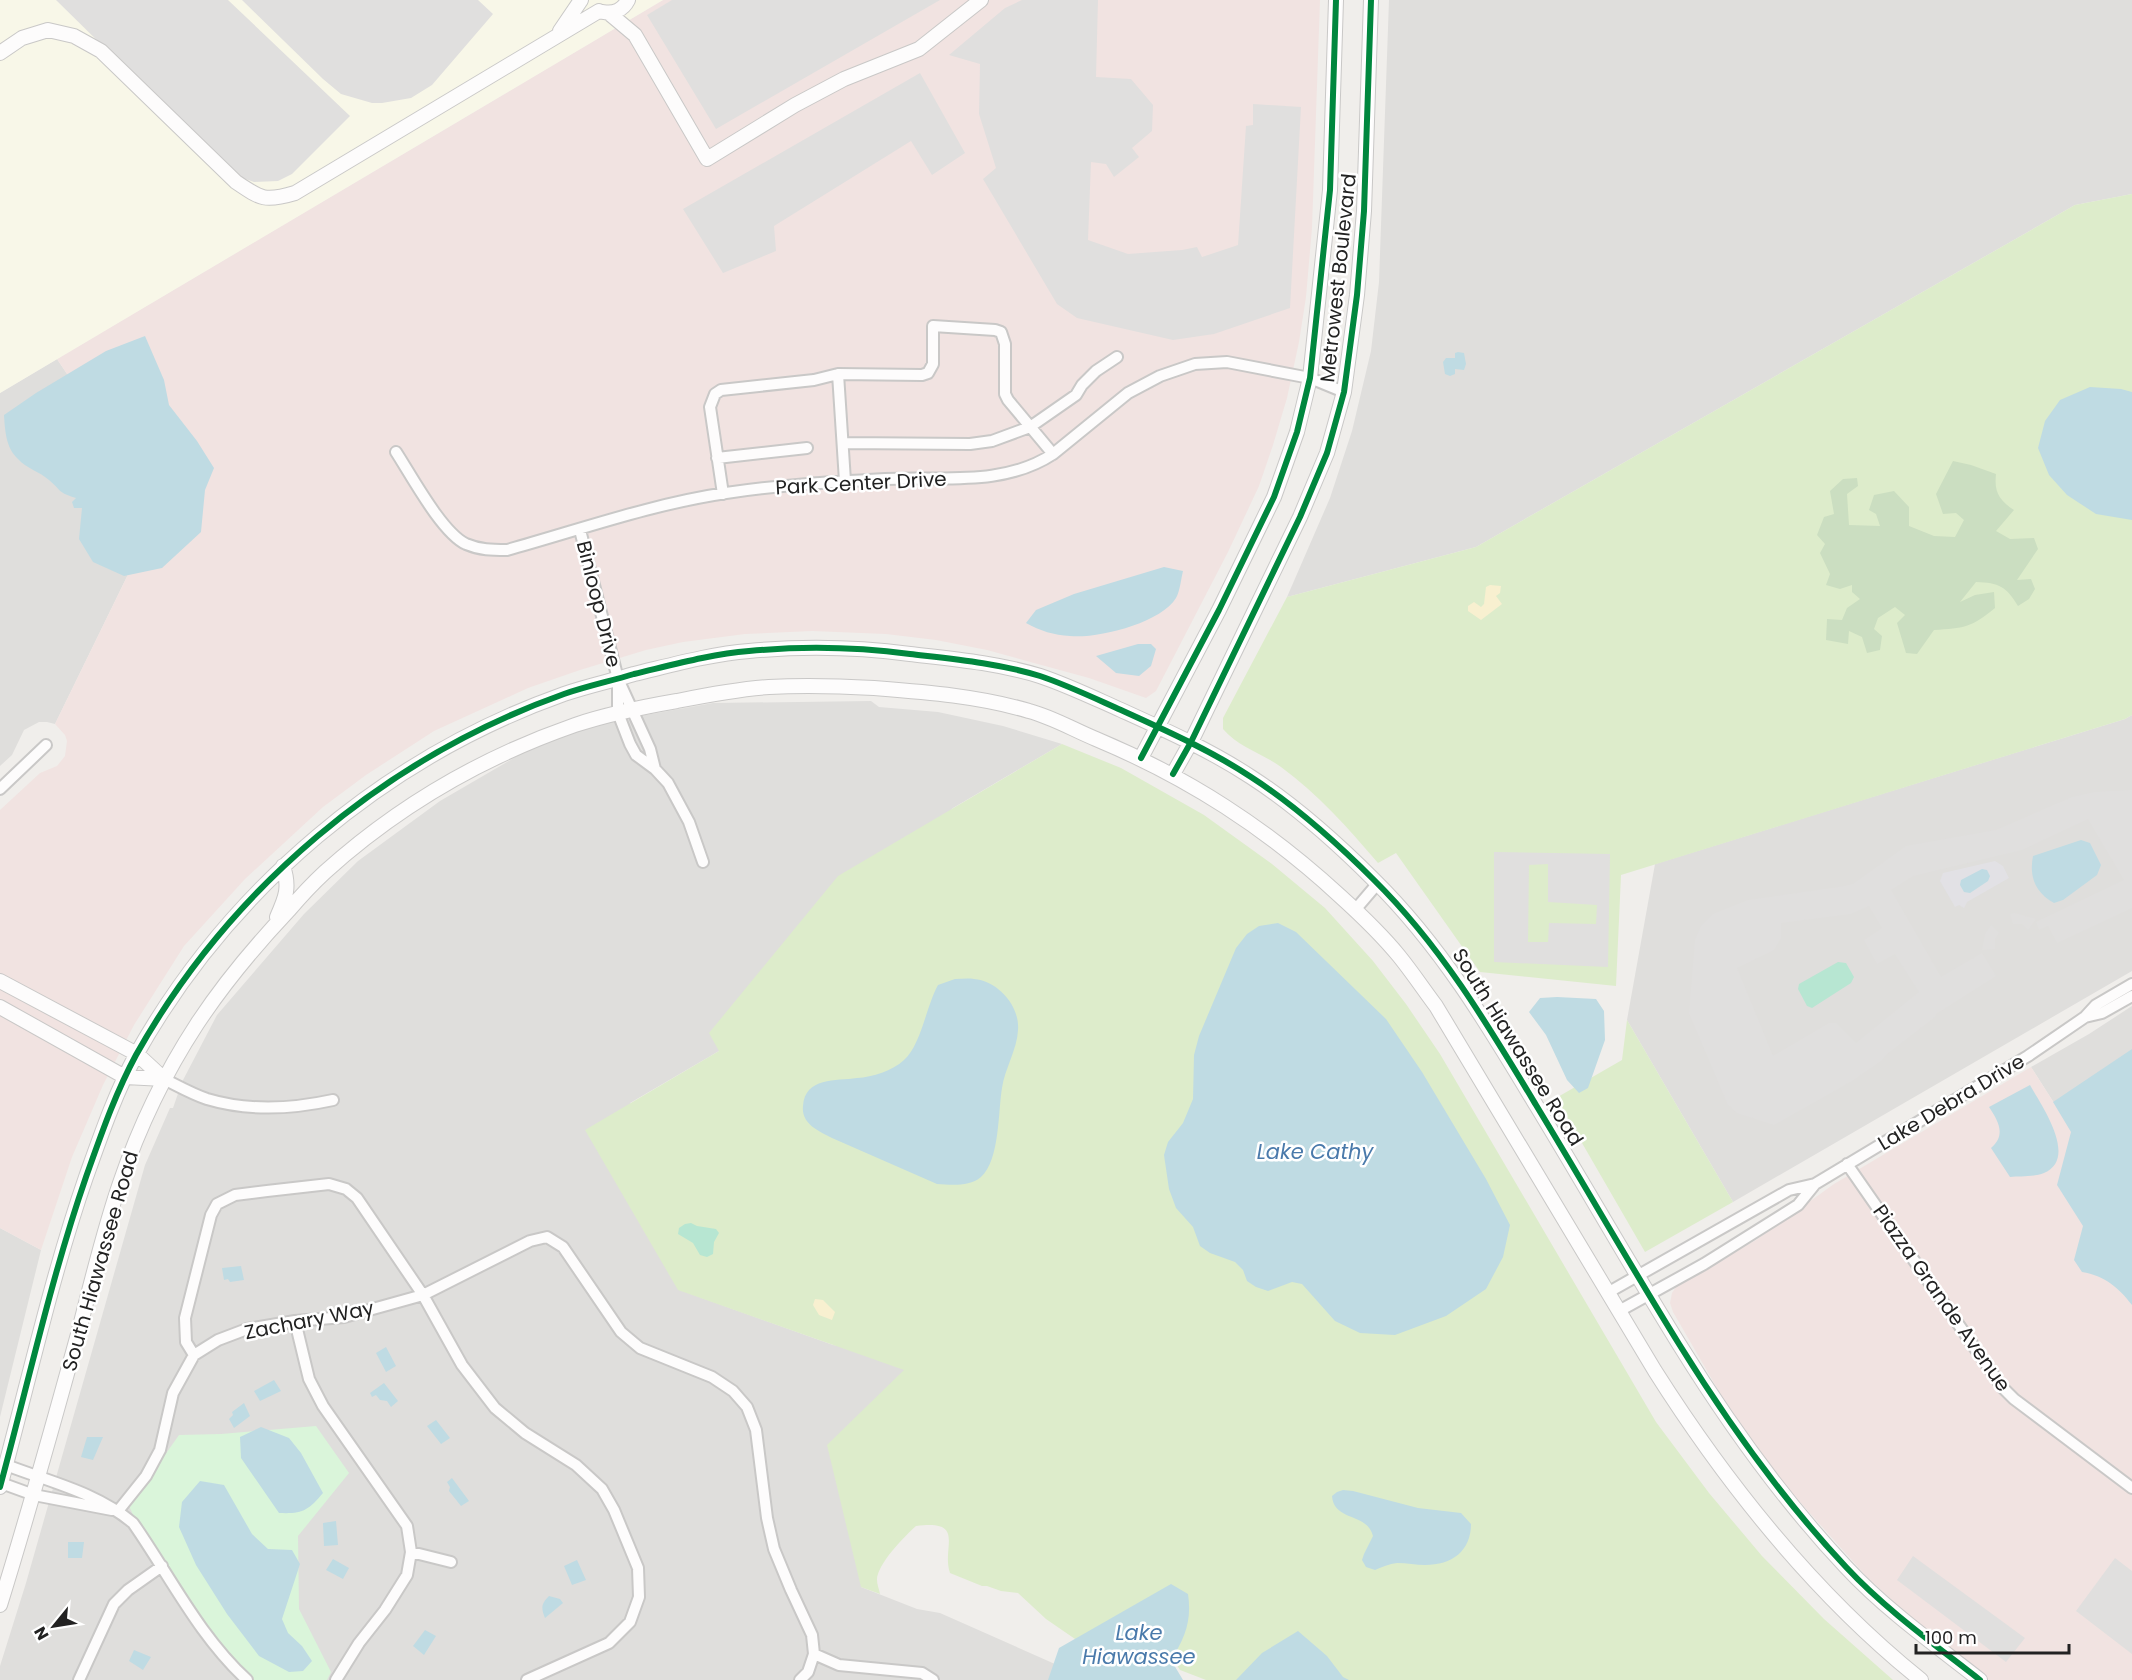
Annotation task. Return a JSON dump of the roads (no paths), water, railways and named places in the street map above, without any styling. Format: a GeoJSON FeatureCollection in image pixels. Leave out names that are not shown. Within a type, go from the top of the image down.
{"type":"FeatureCollection","features":[{"type":"Feature","properties":{"kind":"street"},"geometry":{"type":"LineString","coordinates":[[551,41],[581,0]]}},
{"type":"Feature","properties":{"kind":"street"},"geometry":{"type":"LineString","coordinates":[[588,0],[635,35]]}},
{"type":"Feature","properties":{"kind":"street"},"geometry":{"type":"LineString","coordinates":[[0,53],[22,38],[48,30],[74,36],[101,51],[236,182],[258,198],[277,199],[295,193],[551,41],[583,19],[627,2],[628,15],[635,35],[707,159],[795,105],[844,79],[919,49],[981,0]]}},
{"type":"Feature","properties":{"kind":"street","name":"Metrowest Boulevard"},"geometry":{"type":"LineString","coordinates":[[1141,758],[1219,610],[1274,497],[1297,432],[1310,378],[1330,190],[1336,0]]}},
{"type":"Feature","properties":{"kind":"street","name":"Metrowest Boulevard"},"geometry":{"type":"LineString","coordinates":[[1173,774],[1191,742],[1300,517],[1327,453],[1344,392],[1357,295],[1364,211],[1371,0]]}},
{"type":"Feature","properties":{"kind":"street"},"geometry":{"type":"LineString","coordinates":[[723,494],[710,407],[715,394],[721,390],[814,380],[838,374],[928,374],[933,364],[933,326],[1001,332],[1005,344],[1005,394],[1053,454]]}},
{"type":"Feature","properties":{"kind":"street"},"geometry":{"type":"LineString","coordinates":[[843,443],[970,444],[992,441],[1030,427],[1076,395],[1096,371],[1117,357]]}},
{"type":"Feature","properties":{"kind":"street","name":"Park Center Drive"},"geometry":{"type":"LineString","coordinates":[[396,452],[448,530],[464,543],[485,550],[507,550],[656,508],[723,494],[801,483],[974,478],[1008,474],[1043,461],[1128,393],[1160,376],[1196,364],[1227,362],[1310,378],[1344,392]]}},
{"type":"Feature","properties":{"kind":"street"},"geometry":{"type":"LineString","coordinates":[[838,374],[846,481]]}},
{"type":"Feature","properties":{"kind":"street"},"geometry":{"type":"LineString","coordinates":[[717,458],[807,448]]}},
{"type":"Feature","properties":{"kind":"street","name":"Binloop Drive"},"geometry":{"type":"LineString","coordinates":[[580,530],[618,679]]}},
{"type":"Feature","properties":{"kind":"street","name":"South Hiawassee Road"},"geometry":{"type":"LineString","coordinates":[[1,1485],[70,1224],[104,1122],[137,1054],[207,950],[244,906],[283,866],[358,803],[434,755],[482,729],[570,692],[669,666],[740,651],[803,647],[885,651],[964,660],[1037,675],[1191,742],[1253,778],[1314,824],[1378,883],[1436,948],[1480,1012],[1683,1350],[1764,1470],[1811,1527],[1858,1578],[1914,1628],[1980,1680]]}},
{"type":"Feature","properties":{"kind":"street"},"geometry":{"type":"LineString","coordinates":[[618,679],[650,749],[655,769]]}},
{"type":"Feature","properties":{"kind":"street"},"geometry":{"type":"LineString","coordinates":[[618,679],[618,713],[630,744],[636,755],[655,769],[678,799],[703,862]]}},
{"type":"Feature","properties":{"kind":"street","name":"South Hiawassee Road"},"geometry":{"type":"LineString","coordinates":[[0,1605],[34,1495],[119,1186],[138,1134],[164,1079],[196,1026],[229,979],[272,927],[321,875],[370,835],[418,801],[470,770],[524,744],[578,724],[633,709],[713,694],[768,687],[834,686],[907,690],[970,698],[1031,711],[1141,758],[1173,774],[1238,813],[1282,845],[1355,910],[1400,957],[1436,1006],[1688,1423],[1785,1548],[1839,1607],[1893,1658],[1921,1680]]}},
{"type":"Feature","properties":{"kind":"street"},"geometry":{"type":"LineString","coordinates":[[0,789],[46,745]]}},
{"type":"Feature","properties":{"kind":"street"},"geometry":{"type":"LineString","coordinates":[[272,927],[286,897],[288,880],[283,866]]}},
{"type":"Feature","properties":{"kind":"street"},"geometry":{"type":"LineString","coordinates":[[1355,910],[1378,883]]}},
{"type":"Feature","properties":{"kind":"street"},"geometry":{"type":"LineString","coordinates":[[0,981],[137,1054],[164,1079],[205,1098],[238,1107],[290,1106],[333,1100]]}},
{"type":"Feature","properties":{"kind":"street","name":"Lake Debra Drive"},"geometry":{"type":"LineString","coordinates":[[1619,1311],[1743,1240],[1798,1205],[1815,1184],[2028,1056],[2085,1017],[2096,1005],[2132,984]]}},
{"type":"Feature","properties":{"kind":"street","name":"Lake Debra Drive"},"geometry":{"type":"LineString","coordinates":[[2085,1017],[2102,1013],[2132,996]]}},
{"type":"Feature","properties":{"kind":"street"},"geometry":{"type":"LineString","coordinates":[[0,1007],[125,1077],[164,1079]]}},
{"type":"Feature","properties":{"kind":"street","name":"Piazza Grande Avenue"},"geometry":{"type":"LineString","coordinates":[[1847,1164],[2002,1387],[2014,1399],[2132,1488]]}},
{"type":"Feature","properties":{"kind":"street"},"geometry":{"type":"LineString","coordinates":[[194,1355],[186,1342],[184,1318],[211,1215],[217,1204],[235,1195],[329,1184],[346,1189],[357,1198],[423,1295],[462,1365],[495,1408],[525,1432],[576,1465],[602,1489],[614,1510],[639,1568],[639,1597],[630,1622],[609,1643],[527,1680]]}},
{"type":"Feature","properties":{"kind":"street","name":"Lake Debra Drive"},"geometry":{"type":"LineString","coordinates":[[1609,1292],[1789,1190],[1815,1184]]}},
{"type":"Feature","properties":{"kind":"street"},"geometry":{"type":"LineString","coordinates":[[1733,1222],[1743,1240]]}},
{"type":"Feature","properties":{"kind":"street","name":"Zachary Way"},"geometry":{"type":"LineString","coordinates":[[118,1511],[146,1476],[160,1450],[173,1393],[194,1355],[218,1340],[248,1329],[295,1321],[344,1317],[423,1295],[530,1241],[547,1237],[563,1247],[621,1332],[640,1348],[712,1377],[733,1391],[747,1407],[756,1430],[767,1518],[774,1547],[812,1635],[814,1654]]}},
{"type":"Feature","properties":{"kind":"street"},"geometry":{"type":"LineString","coordinates":[[295,1321],[309,1379],[323,1406],[407,1526],[411,1552],[407,1575],[336,1680]]}},
{"type":"Feature","properties":{"kind":"street"},"geometry":{"type":"LineString","coordinates":[[6,1465],[94,1497],[133,1523],[208,1638],[231,1666],[247,1680]]}},
{"type":"Feature","properties":{"kind":"street"},"geometry":{"type":"LineString","coordinates":[[1,1485],[34,1495],[118,1511]]}},
{"type":"Feature","properties":{"kind":"street"},"geometry":{"type":"LineString","coordinates":[[411,1552],[451,1562]]}},
{"type":"Feature","properties":{"kind":"street"},"geometry":{"type":"LineString","coordinates":[[79,1680],[114,1604],[128,1590],[162,1566]]}},
{"type":"Feature","properties":{"kind":"street"},"geometry":{"type":"LineString","coordinates":[[800,1680],[808,1672],[814,1654],[839,1665],[908,1676],[922,1673],[933,1680]]}},
{"type":"Feature","properties":{"kind":"water"},"geometry":{"type":"Polygon","coordinates":[[[145,336],[164,380],[169,405],[197,441],[214,468],[205,490],[201,532],[162,568],[124,576],[93,562],[79,539],[82,508],[74,508],[72,502],[76,498],[63,493],[14,455],[7,439],[4,415],[106,351],[145,336]]]}},
{"type":"Feature","properties":{"kind":"water"},"geometry":{"type":"Polygon","coordinates":[[[1455,353],[1464,353],[1466,364],[1464,370],[1455,369],[1455,374],[1450,376],[1445,374],[1443,362],[1446,358],[1455,358],[1455,353]]]}},
{"type":"Feature","properties":{"kind":"water"},"geometry":{"type":"Polygon","coordinates":[[[2090,387],[2132,392],[2132,520],[2096,514],[2067,495],[2049,475],[2038,448],[2045,421],[2060,400],[2090,387]]]}},
{"type":"Feature","properties":{"kind":"water"},"geometry":{"type":"Polygon","coordinates":[[[1164,567],[1183,571],[1176,598],[1157,615],[1143,622],[1111,632],[1082,636],[1053,634],[1026,623],[1036,610],[1074,594],[1164,567]]]}},
{"type":"Feature","properties":{"kind":"water"},"geometry":{"type":"Polygon","coordinates":[[[1138,644],[1151,644],[1156,649],[1151,666],[1139,676],[1116,673],[1096,656],[1138,644]]]}},
{"type":"Feature","properties":{"kind":"water"},"geometry":{"type":"Polygon","coordinates":[[[2081,840],[2090,843],[2101,865],[2097,875],[2063,900],[2054,903],[2042,894],[2035,883],[2032,871],[2033,856],[2081,840]]]}},
{"type":"Feature","properties":{"kind":"water"},"geometry":{"type":"Polygon","coordinates":[[[1982,869],[1987,870],[1990,876],[1988,881],[1970,893],[1964,892],[1960,885],[1961,880],[1982,869]]]}},
{"type":"Feature","properties":{"kind":"water","name":"Lake Cathy"},"geometry":{"type":"Polygon","coordinates":[[[1278,923],[1296,932],[1386,1019],[1422,1072],[1486,1179],[1510,1225],[1503,1257],[1486,1289],[1446,1316],[1395,1335],[1360,1333],[1335,1321],[1302,1284],[1292,1282],[1268,1291],[1256,1287],[1247,1281],[1243,1270],[1235,1262],[1210,1253],[1200,1246],[1193,1227],[1176,1208],[1169,1189],[1164,1155],[1168,1142],[1183,1123],[1193,1099],[1194,1055],[1199,1036],[1236,948],[1247,934],[1259,926],[1278,923]]]}},
{"type":"Feature","properties":{"kind":"water"},"geometry":{"type":"Polygon","coordinates":[[[955,979],[983,981],[999,990],[1006,996],[1015,1012],[1018,1030],[1016,1045],[1002,1088],[992,1159],[981,1177],[965,1184],[954,1185],[937,1184],[832,1138],[808,1122],[803,1106],[809,1090],[815,1085],[876,1075],[904,1060],[915,1045],[938,985],[955,979]]]}},
{"type":"Feature","properties":{"kind":"water"},"geometry":{"type":"Polygon","coordinates":[[[1540,998],[1596,999],[1604,1011],[1605,1040],[1588,1088],[1579,1093],[1567,1080],[1546,1035],[1529,1012],[1540,998]]]}},
{"type":"Feature","properties":{"kind":"water"},"geometry":{"type":"Polygon","coordinates":[[[2132,1049],[2132,1305],[2110,1283],[2098,1276],[2082,1272],[2074,1260],[2083,1226],[2057,1185],[2071,1132],[2053,1102],[2132,1049]]]}},
{"type":"Feature","properties":{"kind":"water"},"geometry":{"type":"Polygon","coordinates":[[[2030,1085],[2054,1131],[2058,1144],[2058,1156],[2054,1166],[2044,1173],[2010,1177],[1991,1148],[2000,1133],[1996,1118],[1989,1107],[2030,1085]]]}},
{"type":"Feature","properties":{"kind":"water"},"geometry":{"type":"Polygon","coordinates":[[[241,1266],[244,1280],[230,1282],[228,1279],[224,1280],[222,1268],[241,1266]]]}},
{"type":"Feature","properties":{"kind":"water"},"geometry":{"type":"Polygon","coordinates":[[[386,1347],[396,1366],[386,1372],[376,1353],[386,1347]]]}},
{"type":"Feature","properties":{"kind":"water"},"geometry":{"type":"Polygon","coordinates":[[[274,1380],[281,1391],[260,1401],[254,1391],[274,1380]]]}},
{"type":"Feature","properties":{"kind":"water"},"geometry":{"type":"Polygon","coordinates":[[[384,1383],[398,1401],[391,1407],[387,1401],[380,1400],[376,1395],[372,1397],[370,1393],[384,1383]]]}},
{"type":"Feature","properties":{"kind":"water"},"geometry":{"type":"Polygon","coordinates":[[[244,1403],[250,1416],[234,1428],[229,1419],[233,1415],[232,1412],[244,1403]]]}},
{"type":"Feature","properties":{"kind":"water"},"geometry":{"type":"Polygon","coordinates":[[[436,1420],[450,1438],[441,1444],[427,1426],[436,1420]]]}},
{"type":"Feature","properties":{"kind":"water"},"geometry":{"type":"Polygon","coordinates":[[[261,1427],[289,1438],[301,1453],[323,1493],[304,1510],[279,1513],[241,1458],[240,1437],[261,1427]]]}},
{"type":"Feature","properties":{"kind":"water"},"geometry":{"type":"Polygon","coordinates":[[[87,1437],[103,1437],[93,1460],[81,1457],[87,1437]]]}},
{"type":"Feature","properties":{"kind":"water"},"geometry":{"type":"Polygon","coordinates":[[[452,1478],[469,1501],[461,1506],[449,1491],[450,1487],[447,1482],[452,1478]]]}},
{"type":"Feature","properties":{"kind":"water"},"geometry":{"type":"Polygon","coordinates":[[[200,1481],[224,1485],[252,1534],[268,1549],[292,1550],[300,1564],[282,1619],[288,1633],[302,1646],[312,1661],[303,1671],[289,1672],[259,1656],[227,1614],[196,1565],[179,1527],[182,1502],[200,1481]]]}},
{"type":"Feature","properties":{"kind":"water"},"geometry":{"type":"Polygon","coordinates":[[[1343,1490],[1418,1508],[1461,1513],[1471,1524],[1468,1542],[1458,1555],[1444,1562],[1425,1565],[1397,1563],[1375,1570],[1366,1567],[1362,1560],[1373,1536],[1370,1528],[1364,1523],[1344,1514],[1334,1504],[1332,1496],[1343,1490]]]}},
{"type":"Feature","properties":{"kind":"water"},"geometry":{"type":"Polygon","coordinates":[[[336,1521],[338,1545],[324,1546],[323,1523],[336,1521]]]}},
{"type":"Feature","properties":{"kind":"water"},"geometry":{"type":"Polygon","coordinates":[[[68,1542],[84,1542],[82,1558],[68,1558],[68,1542]]]}},
{"type":"Feature","properties":{"kind":"water"},"geometry":{"type":"Polygon","coordinates":[[[333,1559],[349,1568],[343,1579],[326,1570],[333,1559]]]}},
{"type":"Feature","properties":{"kind":"water"},"geometry":{"type":"Polygon","coordinates":[[[577,1560],[586,1580],[572,1585],[564,1566],[577,1560]]]}},
{"type":"Feature","properties":{"kind":"water","name":"Lake Hiawassee"},"geometry":{"type":"Polygon","coordinates":[[[1171,1584],[1188,1594],[1188,1621],[1180,1644],[1171,1660],[1183,1680],[1048,1680],[1059,1648],[1171,1584]]]}},
{"type":"Feature","properties":{"kind":"water"},"geometry":{"type":"Polygon","coordinates":[[[549,1596],[560,1599],[563,1603],[545,1618],[542,1606],[549,1596]]]}},
{"type":"Feature","properties":{"kind":"water"},"geometry":{"type":"Polygon","coordinates":[[[425,1630],[436,1636],[424,1655],[413,1646],[425,1630]]]}},
{"type":"Feature","properties":{"kind":"water","name":"Lake Hiawassee"},"geometry":{"type":"Polygon","coordinates":[[[1298,1631],[1327,1656],[1343,1677],[1349,1680],[1236,1680],[1262,1653],[1298,1631]]]}},
{"type":"Feature","properties":{"kind":"water"},"geometry":{"type":"Polygon","coordinates":[[[134,1650],[151,1657],[143,1670],[129,1661],[134,1650]]]}}]}
